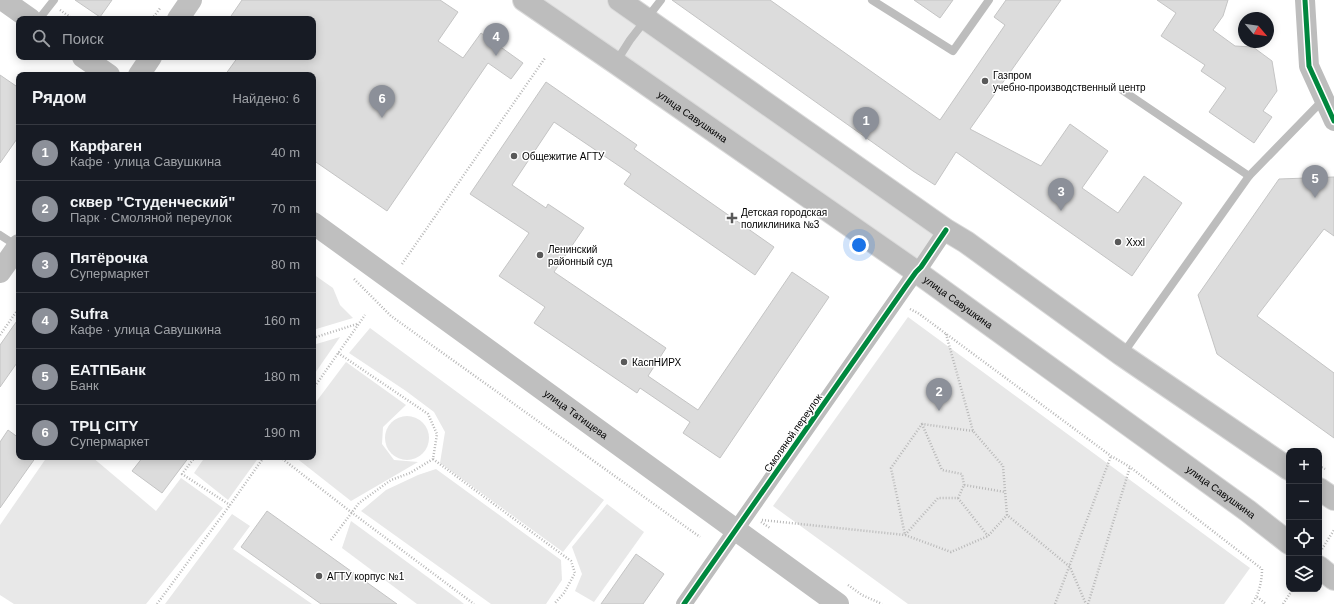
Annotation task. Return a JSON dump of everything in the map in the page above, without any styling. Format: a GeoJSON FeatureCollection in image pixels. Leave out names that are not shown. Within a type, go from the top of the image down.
{"type":"FeatureCollection","features":[{"type":"Feature","properties":{"kind":"highway","name":"улица Савушкина"},"geometry":{"type":"LineString","coordinates":[[524,0],[616,62],[916,272],[1248,511],[1286,541]]}},
{"type":"Feature","properties":{"kind":"highway"},"geometry":{"type":"LineString","coordinates":[[619,0],[946,230],[966,242],[1122,355],[1286,467]]}},
{"type":"Feature","properties":{"kind":"highway"},"geometry":{"type":"LineString","coordinates":[[1322,491],[1334,500]]}},
{"type":"Feature","properties":{"kind":"highway"},"geometry":{"type":"LineString","coordinates":[[1322,569],[1334,579]]}},
{"type":"Feature","properties":{"kind":"main road"},"geometry":{"type":"LineString","coordinates":[[3,0],[26,16]]}},
{"type":"Feature","properties":{"kind":"main road"},"geometry":{"type":"LineString","coordinates":[[170,13],[192,0]]}},
{"type":"Feature","properties":{"kind":"main road"},"geometry":{"type":"LineString","coordinates":[[87,60],[105,72]]}},
{"type":"Feature","properties":{"kind":"main road"},"geometry":{"type":"LineString","coordinates":[[141,72],[149,60]]}},
{"type":"Feature","properties":{"kind":"main road","name":"улица Татищева"},"geometry":{"type":"LineString","coordinates":[[316,225],[838,604]]}},
{"type":"Feature","properties":{"kind":"main road"},"geometry":{"type":"LineString","coordinates":[[0,272],[12,242]]}},
{"type":"Feature","properties":{"kind":"street"},"geometry":{"type":"LineString","coordinates":[[1305,0],[1309,66],[1334,121]]}},
{"type":"Feature","properties":{"kind":"street","name":"Смоляной переулок"},"geometry":{"type":"LineString","coordinates":[[684,604],[946,230]]}},
{"type":"Feature","properties":{"kind":"lane"},"geometry":{"type":"LineString","coordinates":[[42,16],[54,0]]}},
{"type":"Feature","properties":{"kind":"lane"},"geometry":{"type":"LineString","coordinates":[[616,62],[630,40],[661,0]]}},
{"type":"Feature","properties":{"kind":"lane"},"geometry":{"type":"LineString","coordinates":[[872,0],[953,50],[989,0]]}},
{"type":"Feature","properties":{"kind":"lane"},"geometry":{"type":"LineString","coordinates":[[1122,90],[1249,176]]}},
{"type":"Feature","properties":{"kind":"lane"},"geometry":{"type":"LineString","coordinates":[[1122,355],[1249,176],[1324,100]]}},
{"type":"Feature","properties":{"kind":"path"},"geometry":{"type":"LineString","coordinates":[[401,266],[545,58]]}},
{"type":"Feature","properties":{"kind":"path"},"geometry":{"type":"LineString","coordinates":[[353,277],[391,316],[700,537]]}},
{"type":"Feature","properties":{"kind":"path"},"geometry":{"type":"LineString","coordinates":[[907,307],[918,313],[1110,456],[1130,467],[1262,569],[1257,597],[1252,604]]}},
{"type":"Feature","properties":{"kind":"path"},"geometry":{"type":"LineString","coordinates":[[0,335],[16,312]]}},
{"type":"Feature","properties":{"kind":"path"},"geometry":{"type":"LineString","coordinates":[[316,385],[365,315]]}},
{"type":"Feature","properties":{"kind":"path"},"geometry":{"type":"LineString","coordinates":[[316,337],[358,324]]}},
{"type":"Feature","properties":{"kind":"path"},"geometry":{"type":"LineString","coordinates":[[946,334],[973,431],[1003,466],[1007,516],[1070,567],[1087,604]]}},
{"type":"Feature","properties":{"kind":"path"},"geometry":{"type":"LineString","coordinates":[[331,540],[359,502],[391,480],[410,473],[433,459],[437,434],[428,414],[338,353]]}},
{"type":"Feature","properties":{"kind":"path"},"geometry":{"type":"LineString","coordinates":[[922,424],[973,431]]}},
{"type":"Feature","properties":{"kind":"path"},"geometry":{"type":"LineString","coordinates":[[922,424],[942,470],[962,474],[964,485],[958,498]]}},
{"type":"Feature","properties":{"kind":"path"},"geometry":{"type":"LineString","coordinates":[[905,535],[891,468],[922,424]]}},
{"type":"Feature","properties":{"kind":"path"},"geometry":{"type":"LineString","coordinates":[[1055,604],[1110,456]]}},
{"type":"Feature","properties":{"kind":"path"},"geometry":{"type":"LineString","coordinates":[[433,459],[571,561],[575,573],[564,593],[554,604]]}},
{"type":"Feature","properties":{"kind":"path"},"geometry":{"type":"LineString","coordinates":[[193,460],[182,474],[230,505]]}},
{"type":"Feature","properties":{"kind":"path"},"geometry":{"type":"LineString","coordinates":[[157,604],[262,460]]}},
{"type":"Feature","properties":{"kind":"path"},"geometry":{"type":"LineString","coordinates":[[284,460],[474,604]]}},
{"type":"Feature","properties":{"kind":"path"},"geometry":{"type":"LineString","coordinates":[[1087,604],[1130,467]]}},
{"type":"Feature","properties":{"kind":"path"},"geometry":{"type":"LineString","coordinates":[[964,485],[1005,492]]}},
{"type":"Feature","properties":{"kind":"path"},"geometry":{"type":"LineString","coordinates":[[905,535],[938,498],[958,498]]}},
{"type":"Feature","properties":{"kind":"path"},"geometry":{"type":"LineString","coordinates":[[958,498],[988,536]]}},
{"type":"Feature","properties":{"kind":"path"},"geometry":{"type":"LineString","coordinates":[[773,530],[758,519],[905,535],[950,552],[988,536],[1007,516]]}},
{"type":"Feature","properties":{"kind":"path"},"geometry":{"type":"LineString","coordinates":[[1322,548],[1334,530]]}},
{"type":"Feature","properties":{"kind":"path"},"geometry":{"type":"LineString","coordinates":[[844,582],[862,595],[882,604]]}},
{"type":"Feature","properties":{"kind":"path"},"geometry":{"type":"LineString","coordinates":[[1283,604],[1291,592]]}},
{"type":"Feature","properties":{"kind":"path"},"geometry":{"type":"LineString","coordinates":[[1257,597],[1266,604]]}},
{"type":"Feature","properties":{"kind":"shaded area"},"geometry":{"type":"Polygon","coordinates":[[[536,0],[612,0],[938,231],[916,261],[536,0]]]}},
{"type":"Feature","properties":{"kind":"shaded area"},"geometry":{"type":"Polygon","coordinates":[[[316,276],[333,288],[340,305],[353,318],[316,329],[316,276]]]}},
{"type":"Feature","properties":{"kind":"shaded area"},"geometry":{"type":"Polygon","coordinates":[[[908,317],[1250,568],[1224,604],[908,604],[773,506],[908,317]]]}},
{"type":"Feature","properties":{"kind":"shaded area"},"geometry":{"type":"Polygon","coordinates":[[[370,328],[604,500],[563,552],[440,463],[445,432],[434,412],[406,391],[349,353],[370,328]]]}},
{"type":"Feature","properties":{"kind":"shaded area"},"geometry":{"type":"Polygon","coordinates":[[[340,337],[316,372],[316,344],[340,337]]]}},
{"type":"Feature","properties":{"kind":"shaded area"},"geometry":{"type":"Polygon","coordinates":[[[346,362],[406,405],[383,427],[382,444],[394,460],[418,462],[351,501],[299,460],[316,460],[316,402],[346,362]]]}},
{"type":"Feature","properties":{"kind":"shaded area"},"geometry":{"type":"Polygon","coordinates":[[[407,416],[419,420],[425,426],[429,438],[425,450],[419,456],[407,460],[395,456],[389,450],[385,438],[389,426],[395,420],[407,416]]]}},
{"type":"Feature","properties":{"kind":"shaded area"},"geometry":{"type":"Polygon","coordinates":[[[45,460],[96,460],[156,511],[181,478],[223,508],[146,604],[14,604],[0,595],[0,525],[45,460]]]}},
{"type":"Feature","properties":{"kind":"shaded area"},"geometry":{"type":"Polygon","coordinates":[[[203,460],[257,460],[228,500],[194,473],[203,460]]]}},
{"type":"Feature","properties":{"kind":"shaded area"},"geometry":{"type":"Polygon","coordinates":[[[436,469],[561,560],[562,580],[546,604],[491,604],[361,511],[386,490],[418,475],[436,469]]]}},
{"type":"Feature","properties":{"kind":"shaded area"},"geometry":{"type":"Polygon","coordinates":[[[607,504],[644,532],[594,602],[575,591],[582,574],[572,547],[607,504]]]}},
{"type":"Feature","properties":{"kind":"shaded area"},"geometry":{"type":"Polygon","coordinates":[[[232,514],[250,526],[233,549],[312,604],[165,604],[232,514]]]}},
{"type":"Feature","properties":{"kind":"shaded area"},"geometry":{"type":"Polygon","coordinates":[[[351,521],[464,604],[417,604],[342,548],[351,521]]]}},
{"type":"Feature","properties":{"kind":"building"},"geometry":{"type":"Polygon","coordinates":[[[75,0],[112,0],[101,16],[75,0]]]}},
{"type":"Feature","properties":{"kind":"building"},"geometry":{"type":"Polygon","coordinates":[[[242,0],[440,0],[458,12],[438,41],[463,58],[481,33],[523,63],[511,79],[488,63],[387,211],[316,162],[316,72],[227,72],[236,60],[316,60],[316,16],[231,16],[242,0]]]}},
{"type":"Feature","properties":{"kind":"building"},"geometry":{"type":"Polygon","coordinates":[[[672,0],[770,0],[940,120],[1005,25],[994,17],[1006,0],[1061,0],[970,129],[1041,166],[1070,124],[1108,151],[1082,188],[1118,213],[1144,176],[1182,203],[1132,276],[956,152],[935,185],[913,171],[672,0]]]}},
{"type":"Feature","properties":{"kind":"building"},"geometry":{"type":"Polygon","coordinates":[[[914,0],[953,0],[940,18],[914,0]]]}},
{"type":"Feature","properties":{"kind":"building"},"geometry":{"type":"Polygon","coordinates":[[[1157,0],[1228,0],[1223,16],[1213,30],[1235,46],[1238,46],[1238,48],[1254,48],[1272,61],[1277,91],[1263,111],[1272,117],[1254,143],[1209,112],[1226,88],[1201,71],[1205,65],[1161,36],[1176,13],[1157,0]]]}},
{"type":"Feature","properties":{"kind":"building"},"geometry":{"type":"Polygon","coordinates":[[[0,75],[16,86],[16,140],[0,163],[0,75]]]}},
{"type":"Feature","properties":{"kind":"building"},"geometry":{"type":"Polygon","coordinates":[[[546,82],[637,145],[634,149],[774,247],[755,275],[624,184],[631,174],[554,122],[512,185],[546,208],[548,204],[584,228],[554,272],[666,348],[648,376],[698,410],[792,272],[829,297],[720,458],[683,433],[690,422],[640,388],[637,393],[534,323],[545,307],[499,276],[529,233],[470,194],[546,82]]]}},
{"type":"Feature","properties":{"kind":"building"},"geometry":{"type":"Polygon","coordinates":[[[1334,177],[1334,236],[1324,229],[1257,316],[1334,373],[1334,438],[1217,354],[1198,295],[1279,179],[1334,177]]]}},
{"type":"Feature","properties":{"kind":"building"},"geometry":{"type":"Polygon","coordinates":[[[16,322],[16,364],[0,387],[0,345],[16,322]]]}},
{"type":"Feature","properties":{"kind":"building"},"geometry":{"type":"Polygon","coordinates":[[[8,430],[16,436],[16,460],[34,460],[0,508],[0,442],[8,430]]]}},
{"type":"Feature","properties":{"kind":"building"},"geometry":{"type":"Polygon","coordinates":[[[141,460],[187,460],[162,493],[132,471],[141,460]]]}},
{"type":"Feature","properties":{"kind":"building","name":"АГТУ корпус №1"},"geometry":{"type":"Polygon","coordinates":[[[267,511],[397,604],[321,604],[241,547],[267,511]]]}},
{"type":"Feature","properties":{"kind":"building"},"geometry":{"type":"Polygon","coordinates":[[[636,554],[664,574],[643,604],[601,604],[636,554]]]}},
{"type":"Feature","properties":{"kind":"cycle path"},"geometry":{"type":"LineString","coordinates":[[1305,0],[1309,66],[1334,121]]}},
{"type":"Feature","properties":{"kind":"cycle path"},"geometry":{"type":"LineString","coordinates":[[684,604],[946,230]]}},
{"type":"Feature","properties":{"kind":"place","name":"Sufra"},"geometry":{"type":"Point","coordinates":[496,56]}},
{"type":"Feature","properties":{"kind":"place","name":"Газпром учебно-производственный центр"},"geometry":{"type":"Point","coordinates":[985,81]}},
{"type":"Feature","properties":{"kind":"place","name":"ТРЦ CITY"},"geometry":{"type":"Point","coordinates":[382,118]}},
{"type":"Feature","properties":{"kind":"place","name":"Карфаген"},"geometry":{"type":"Point","coordinates":[866,140]}},
{"type":"Feature","properties":{"kind":"place","name":"Общежитие АГТУ"},"geometry":{"type":"Point","coordinates":[514,156]}},
{"type":"Feature","properties":{"kind":"place","name":"ЕАТПБанк"},"geometry":{"type":"Point","coordinates":[1315,198]}},
{"type":"Feature","properties":{"kind":"place","name":"Пятёрочка"},"geometry":{"type":"Point","coordinates":[1061,211]}},
{"type":"Feature","properties":{"kind":"place","name":"Детская городская поликлиника №3"},"geometry":{"type":"Point","coordinates":[732,218]}},
{"type":"Feature","properties":{"kind":"place","name":"Xxxl"},"geometry":{"type":"Point","coordinates":[1118,242]}},
{"type":"Feature","properties":{"kind":"place","name":"Ленинский районный суд"},"geometry":{"type":"Point","coordinates":[540,255]}},
{"type":"Feature","properties":{"kind":"place","name":"КаспНИРХ"},"geometry":{"type":"Point","coordinates":[624,362]}},
{"type":"Feature","properties":{"kind":"place","name":"сквер \"Студенческий\""},"geometry":{"type":"Point","coordinates":[939,411]}},
{"type":"Feature","properties":{"kind":"place","name":"АГТУ корпус №1"},"geometry":{"type":"Point","coordinates":[319,576]}}]}
